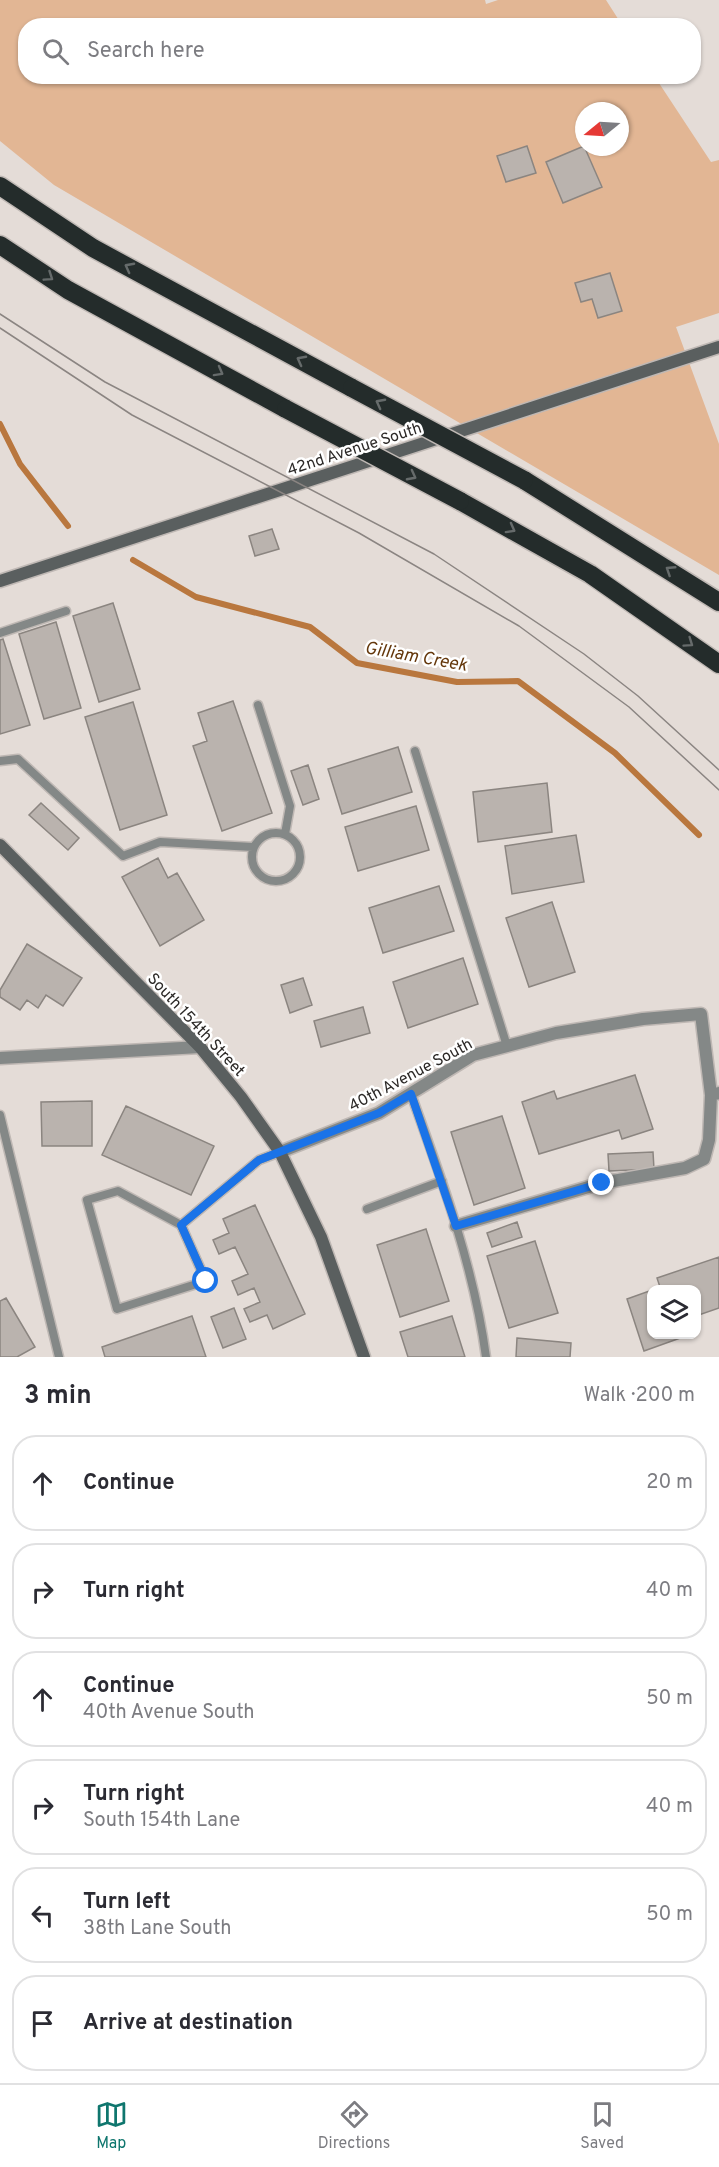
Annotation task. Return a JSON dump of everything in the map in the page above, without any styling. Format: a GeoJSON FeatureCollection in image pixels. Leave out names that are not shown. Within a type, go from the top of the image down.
{"type":"FeatureCollection","features":[{"type":"Feature","properties":{"kind":"highway"},"geometry":{"type":"LineString","coordinates":[[0,186],[93,248],[524,480],[719,602]]}},
{"type":"Feature","properties":{"kind":"highway"},"geometry":{"type":"LineString","coordinates":[[0,244],[68,290],[460,501],[590,574],[719,664]]}},
{"type":"Feature","properties":{"kind":"street","name":"42nd Avenue South"},"geometry":{"type":"LineString","coordinates":[[0,581],[719,347]]}},
{"type":"Feature","properties":{"kind":"street","name":"South 154th Street"},"geometry":{"type":"LineString","coordinates":[[0,845],[200,1047],[241,1097],[280,1152],[321,1237],[364,1357]]}},
{"type":"Feature","properties":{"kind":"street","name":"40th Avenue South"},"geometry":{"type":"LineString","coordinates":[[280,1152],[379,1113],[472,1055],[556,1033],[643,1019],[702,1014],[715,1094]]}},
{"type":"Feature","properties":{"kind":"street"},"geometry":{"type":"LineString","coordinates":[[0,1058],[200,1047]]}},
{"type":"Feature","properties":{"kind":"street"},"geometry":{"type":"LineString","coordinates":[[456,1226],[602,1183],[685,1168],[704,1159],[710,1140],[715,1094]]}},
{"type":"Feature","properties":{"kind":"lane"},"geometry":{"type":"LineString","coordinates":[[0,633],[66,611]]}},
{"type":"Feature","properties":{"kind":"lane"},"geometry":{"type":"LineString","coordinates":[[258,705],[291,806],[285,834]]}},
{"type":"Feature","properties":{"kind":"lane"},"geometry":{"type":"LineString","coordinates":[[415,751],[507,1046]]}},
{"type":"Feature","properties":{"kind":"lane"},"geometry":{"type":"LineString","coordinates":[[0,761],[18,759],[123,856],[160,842],[253,847],[267,834],[285,834],[298,848],[300,857],[292,874],[285,879],[275,881],[258,874],[253,866],[253,847]]}},
{"type":"Feature","properties":{"kind":"lane"},"geometry":{"type":"LineString","coordinates":[[411,1094],[456,1226],[481,1318],[486,1357]]}},
{"type":"Feature","properties":{"kind":"lane"},"geometry":{"type":"LineString","coordinates":[[0,1115],[58,1357]]}},
{"type":"Feature","properties":{"kind":"lane"},"geometry":{"type":"LineString","coordinates":[[181,1225],[259,1160],[280,1152]]}},
{"type":"Feature","properties":{"kind":"lane"},"geometry":{"type":"LineString","coordinates":[[367,1209],[442,1181]]}},
{"type":"Feature","properties":{"kind":"lane"},"geometry":{"type":"LineString","coordinates":[[118,1191],[181,1225],[206,1281],[117,1309],[87,1200],[118,1191]]}},
{"type":"Feature","properties":{"kind":"shaded area"},"geometry":{"type":"Polygon","coordinates":[[[0,0],[485,0],[486,4],[498,0],[606,0],[618,18],[18,18],[18,84],[660,84],[711,162],[719,160],[719,313],[676,327],[719,444],[719,575],[54,185],[0,141],[0,0]]]}},
{"type":"Feature","properties":{"kind":"building"},"geometry":{"type":"Polygon","coordinates":[[[527,146],[536,173],[506,182],[497,156],[527,146]]]}},
{"type":"Feature","properties":{"kind":"building"},"geometry":{"type":"Polygon","coordinates":[[[575,150],[575,156],[588,156],[602,187],[563,203],[546,162],[575,150]]]}},
{"type":"Feature","properties":{"kind":"building"},"geometry":{"type":"Polygon","coordinates":[[[610,273],[622,311],[598,318],[592,299],[581,302],[575,283],[610,273]]]}},
{"type":"Feature","properties":{"kind":"building"},"geometry":{"type":"Polygon","coordinates":[[[272,529],[279,549],[255,556],[249,536],[272,529]]]}},
{"type":"Feature","properties":{"kind":"building"},"geometry":{"type":"Polygon","coordinates":[[[113,603],[140,689],[99,702],[73,616],[113,603]]]}},
{"type":"Feature","properties":{"kind":"building"},"geometry":{"type":"Polygon","coordinates":[[[56,622],[81,708],[44,719],[19,634],[56,622]]]}},
{"type":"Feature","properties":{"kind":"building"},"geometry":{"type":"Polygon","coordinates":[[[3,639],[30,725],[0,734],[0,640],[3,639]]]}},
{"type":"Feature","properties":{"kind":"building"},"geometry":{"type":"Polygon","coordinates":[[[233,701],[272,813],[222,831],[193,746],[207,741],[198,713],[233,701]]]}},
{"type":"Feature","properties":{"kind":"building"},"geometry":{"type":"Polygon","coordinates":[[[133,702],[167,815],[120,830],[85,717],[133,702]]]}},
{"type":"Feature","properties":{"kind":"building"},"geometry":{"type":"Polygon","coordinates":[[[398,747],[412,792],[342,814],[328,769],[398,747]]]}},
{"type":"Feature","properties":{"kind":"building"},"geometry":{"type":"Polygon","coordinates":[[[308,765],[319,799],[303,805],[291,771],[308,765]]]}},
{"type":"Feature","properties":{"kind":"building"},"geometry":{"type":"Polygon","coordinates":[[[547,783],[552,832],[478,842],[473,792],[547,783]]]}},
{"type":"Feature","properties":{"kind":"building"},"geometry":{"type":"Polygon","coordinates":[[[41,803],[79,838],[68,850],[29,815],[41,803]]]}},
{"type":"Feature","properties":{"kind":"building"},"geometry":{"type":"Polygon","coordinates":[[[416,806],[429,850],[358,871],[345,827],[416,806]]]}},
{"type":"Feature","properties":{"kind":"building"},"geometry":{"type":"Polygon","coordinates":[[[576,835],[584,882],[512,894],[505,846],[576,835]]]}},
{"type":"Feature","properties":{"kind":"building"},"geometry":{"type":"Polygon","coordinates":[[[158,858],[168,878],[177,873],[204,920],[160,946],[122,877],[158,858]]]}},
{"type":"Feature","properties":{"kind":"building"},"geometry":{"type":"Polygon","coordinates":[[[439,886],[454,931],[383,953],[369,908],[439,886]]]}},
{"type":"Feature","properties":{"kind":"building"},"geometry":{"type":"Polygon","coordinates":[[[552,902],[575,972],[529,987],[506,918],[552,902]]]}},
{"type":"Feature","properties":{"kind":"building"},"geometry":{"type":"Polygon","coordinates":[[[27,944],[82,978],[63,1006],[46,995],[38,1008],[27,1000],[20,1010],[0,997],[0,990],[27,944]]]}},
{"type":"Feature","properties":{"kind":"building"},"geometry":{"type":"Polygon","coordinates":[[[463,958],[478,1004],[408,1028],[393,982],[463,958]]]}},
{"type":"Feature","properties":{"kind":"building"},"geometry":{"type":"Polygon","coordinates":[[[303,978],[312,1005],[290,1013],[281,985],[303,978]]]}},
{"type":"Feature","properties":{"kind":"building"},"geometry":{"type":"Polygon","coordinates":[[[363,1007],[370,1033],[321,1047],[314,1021],[363,1007]]]}},
{"type":"Feature","properties":{"kind":"building"},"geometry":{"type":"Polygon","coordinates":[[[635,1075],[653,1129],[622,1139],[619,1130],[539,1154],[522,1102],[554,1091],[557,1099],[635,1075]]]}},
{"type":"Feature","properties":{"kind":"building"},"geometry":{"type":"Polygon","coordinates":[[[92,1101],[92,1146],[42,1146],[41,1102],[92,1101]]]}},
{"type":"Feature","properties":{"kind":"building"},"geometry":{"type":"Polygon","coordinates":[[[126,1106],[214,1146],[191,1195],[102,1155],[126,1106]]]}},
{"type":"Feature","properties":{"kind":"building"},"geometry":{"type":"Polygon","coordinates":[[[502,1116],[525,1188],[474,1205],[451,1132],[502,1116]]]}},
{"type":"Feature","properties":{"kind":"building"},"geometry":{"type":"Polygon","coordinates":[[[653,1152],[654,1169],[609,1171],[608,1154],[653,1152]]]}},
{"type":"Feature","properties":{"kind":"building"},"geometry":{"type":"Polygon","coordinates":[[[255,1205],[305,1314],[273,1329],[267,1315],[250,1322],[244,1309],[260,1302],[254,1288],[238,1295],[232,1281],[248,1274],[235,1247],[219,1254],[213,1240],[229,1233],[223,1219],[255,1205]]]}},
{"type":"Feature","properties":{"kind":"building"},"geometry":{"type":"Polygon","coordinates":[[[517,1222],[522,1237],[492,1247],[487,1233],[517,1222]]]}},
{"type":"Feature","properties":{"kind":"building"},"geometry":{"type":"Polygon","coordinates":[[[426,1229],[449,1301],[400,1317],[377,1245],[426,1229]]]}},
{"type":"Feature","properties":{"kind":"building"},"geometry":{"type":"Polygon","coordinates":[[[535,1241],[558,1313],[509,1328],[487,1256],[535,1241]]]}},
{"type":"Feature","properties":{"kind":"building"},"geometry":{"type":"Polygon","coordinates":[[[719,1257],[719,1308],[701,1314],[701,1285],[659,1285],[657,1278],[719,1257]]]}},
{"type":"Feature","properties":{"kind":"building"},"geometry":{"type":"Polygon","coordinates":[[[647,1292],[647,1339],[677,1339],[644,1351],[627,1299],[647,1292]]]}},
{"type":"Feature","properties":{"kind":"building"},"geometry":{"type":"Polygon","coordinates":[[[6,1298],[35,1347],[17,1357],[0,1357],[0,1301],[6,1298]]]}},
{"type":"Feature","properties":{"kind":"building"},"geometry":{"type":"Polygon","coordinates":[[[234,1308],[246,1339],[223,1348],[211,1317],[234,1308]]]}},
{"type":"Feature","properties":{"kind":"building"},"geometry":{"type":"Polygon","coordinates":[[[192,1316],[206,1357],[105,1357],[102,1347],[192,1316]]]}},
{"type":"Feature","properties":{"kind":"building"},"geometry":{"type":"Polygon","coordinates":[[[452,1316],[465,1357],[408,1357],[400,1332],[452,1316]]]}},
{"type":"Feature","properties":{"kind":"building"},"geometry":{"type":"Polygon","coordinates":[[[517,1338],[571,1343],[570,1357],[516,1357],[517,1338]]]}},
{"type":"Feature","properties":{"kind":"waterway","name":"Gilliam Creek"},"geometry":{"type":"LineString","coordinates":[[0,424],[20,464],[68,526]]}},
{"type":"Feature","properties":{"kind":"waterway","name":"Gilliam Creek"},"geometry":{"type":"LineString","coordinates":[[133,560],[196,597],[310,627],[357,663],[457,682],[518,681],[615,753],[699,835]]}},
{"type":"Feature","properties":{"kind":"tram line"},"geometry":{"type":"LineString","coordinates":[[0,314],[105,382],[434,554],[584,654],[638,696],[719,770]]}},
{"type":"Feature","properties":{"kind":"tram line"},"geometry":{"type":"LineString","coordinates":[[0,328],[132,415],[359,533],[519,626],[629,707],[719,790]]}},
{"type":"Feature","properties":{"kind":"route"},"geometry":{"type":"LineString","coordinates":[[206,1281],[181,1225],[259,1160],[379,1113],[411,1094],[456,1226],[602,1183]]}}]}
